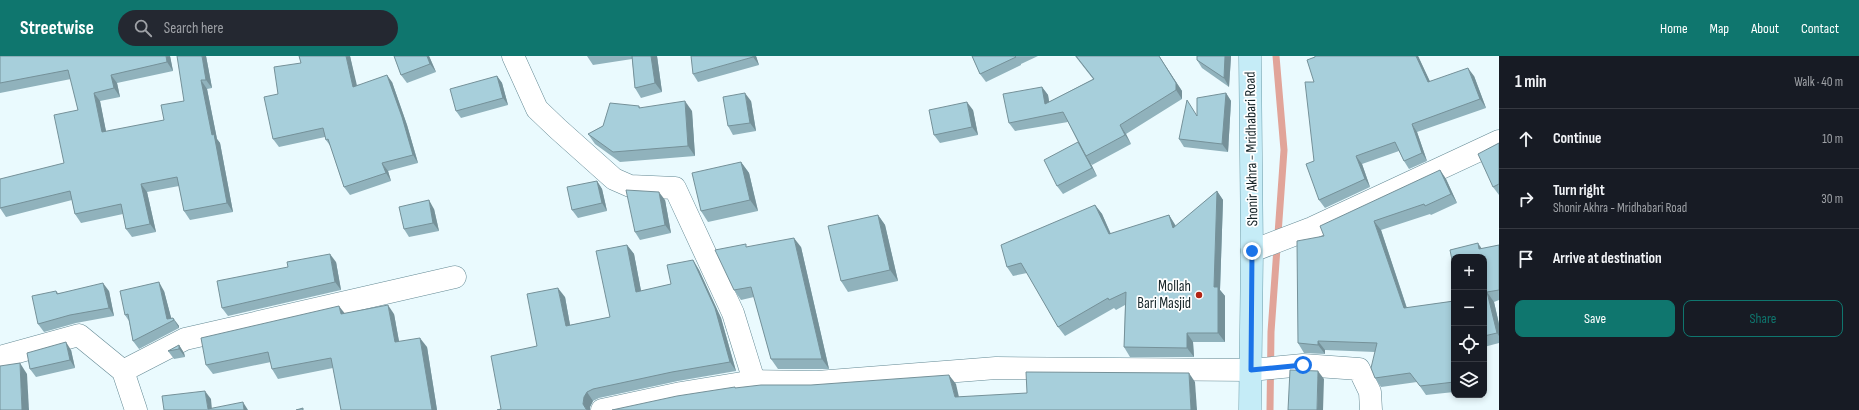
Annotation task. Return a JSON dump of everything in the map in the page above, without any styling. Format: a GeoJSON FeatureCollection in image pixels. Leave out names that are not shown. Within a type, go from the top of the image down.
{"type":"FeatureCollection","features":[{"type":"Feature","properties":{"kind":"main road","name":"Shonir Akhra - Mridhabari Road"},"geometry":{"type":"LineString","coordinates":[[1250,56],[1259,248],[1251,370],[1250,410]]}},
{"type":"Feature","properties":{"kind":"street"},"geometry":{"type":"LineString","coordinates":[[513,56],[537,109],[558,130],[614,178],[630,186],[675,188],[733,313],[754,381]]}},
{"type":"Feature","properties":{"kind":"street"},"geometry":{"type":"LineString","coordinates":[[1259,248],[1312,228],[1499,140]]}},
{"type":"Feature","properties":{"kind":"street"},"geometry":{"type":"LineString","coordinates":[[123,371],[185,338],[455,277]]}},
{"type":"Feature","properties":{"kind":"street"},"geometry":{"type":"LineString","coordinates":[[0,357],[79,335],[123,371],[136,410]]}},
{"type":"Feature","properties":{"kind":"street"},"geometry":{"type":"LineString","coordinates":[[602,410],[681,393],[754,381],[817,382],[996,368],[1251,370],[1303,365],[1359,369],[1370,392],[1371,410]]}},
{"type":"Feature","properties":{"kind":"building"},"geometry":{"type":"Polygon","coordinates":[[[0,56],[166,56],[167,62],[111,75],[114,88],[94,93],[102,132],[164,120],[161,105],[184,101],[177,56],[202,56],[206,80],[201,80],[212,135],[214,134],[227,203],[184,211],[177,177],[141,184],[150,224],[126,229],[121,204],[75,214],[70,191],[0,208],[0,179],[64,163],[54,115],[78,110],[68,70],[0,83],[0,56]]]}},
{"type":"Feature","properties":{"kind":"building"},"geometry":{"type":"Polygon","coordinates":[[[299,56],[346,56],[353,87],[387,75],[402,117],[413,155],[382,163],[386,173],[344,187],[323,128],[273,139],[264,97],[278,94],[274,67],[301,63],[299,56]]]}},
{"type":"Feature","properties":{"kind":"building"},"geometry":{"type":"Polygon","coordinates":[[[394,56],[427,56],[430,64],[401,75],[394,56]]]}},
{"type":"Feature","properties":{"kind":"building"},"geometry":{"type":"Polygon","coordinates":[[[632,56],[651,56],[655,83],[635,88],[632,56]]]}},
{"type":"Feature","properties":{"kind":"building"},"geometry":{"type":"Polygon","coordinates":[[[691,56],[753,56],[753,57],[693,74],[691,56]]]}},
{"type":"Feature","properties":{"kind":"building"},"geometry":{"type":"Polygon","coordinates":[[[972,56],[1015,56],[1016,57],[980,74],[972,56]]]}},
{"type":"Feature","properties":{"kind":"building"},"geometry":{"type":"Polygon","coordinates":[[[1076,56],[1159,56],[1176,83],[1176,90],[1120,125],[1125,135],[1086,156],[1063,112],[1009,123],[1003,94],[1042,87],[1045,104],[1094,79],[1076,56]]]}},
{"type":"Feature","properties":{"kind":"building"},"geometry":{"type":"Polygon","coordinates":[[[1197,56],[1225,56],[1224,78],[1197,60],[1197,56]]]}},
{"type":"Feature","properties":{"kind":"building"},"geometry":{"type":"Polygon","coordinates":[[[1315,56],[1416,56],[1428,82],[1468,68],[1480,99],[1412,124],[1422,153],[1404,161],[1395,142],[1356,156],[1365,179],[1319,200],[1306,164],[1314,161],[1305,82],[1314,82],[1307,60],[1315,56]]]}},
{"type":"Feature","properties":{"kind":"building"},"geometry":{"type":"Polygon","coordinates":[[[497,76],[503,98],[456,111],[450,89],[497,76]]]}},
{"type":"Feature","properties":{"kind":"building"},"geometry":{"type":"Polygon","coordinates":[[[745,93],[750,123],[728,126],[723,97],[745,93]]]}},
{"type":"Feature","properties":{"kind":"building"},"geometry":{"type":"Polygon","coordinates":[[[1226,93],[1222,144],[1179,139],[1187,100],[1197,116],[1197,98],[1226,93]]]}},
{"type":"Feature","properties":{"kind":"building"},"geometry":{"type":"Polygon","coordinates":[[[685,101],[688,146],[613,152],[588,134],[603,126],[610,103],[639,106],[639,108],[685,101]]]}},
{"type":"Feature","properties":{"kind":"building"},"geometry":{"type":"Polygon","coordinates":[[[967,102],[972,127],[934,135],[929,110],[967,102]]]}},
{"type":"Feature","properties":{"kind":"building"},"geometry":{"type":"Polygon","coordinates":[[[1078,142],[1092,168],[1057,186],[1044,160],[1078,142]]]}},
{"type":"Feature","properties":{"kind":"building"},"geometry":{"type":"Polygon","coordinates":[[[1499,143],[1499,184],[1493,187],[1478,154],[1499,143]]]}},
{"type":"Feature","properties":{"kind":"building"},"geometry":{"type":"Polygon","coordinates":[[[741,162],[750,200],[701,211],[692,173],[741,162]]]}},
{"type":"Feature","properties":{"kind":"building"},"geometry":{"type":"Polygon","coordinates":[[[1440,170],[1451,194],[1425,206],[1424,204],[1374,221],[1404,308],[1451,301],[1451,382],[1420,386],[1410,373],[1375,378],[1371,368],[1377,343],[1318,341],[1318,345],[1298,343],[1297,241],[1324,236],[1320,226],[1440,170]]]}},
{"type":"Feature","properties":{"kind":"building"},"geometry":{"type":"Polygon","coordinates":[[[597,181],[602,203],[572,210],[567,187],[597,181]]]}},
{"type":"Feature","properties":{"kind":"building"},"geometry":{"type":"Polygon","coordinates":[[[626,190],[659,192],[665,225],[635,232],[626,190]]]}},
{"type":"Feature","properties":{"kind":"building"},"geometry":{"type":"Polygon","coordinates":[[[1217,191],[1214,287],[1218,287],[1218,333],[1187,333],[1187,348],[1124,347],[1126,292],[1109,300],[1108,298],[1058,327],[1021,263],[1007,267],[1001,245],[1095,205],[1109,234],[1169,215],[1173,228],[1217,191]]]}},
{"type":"Feature","properties":{"kind":"building"},"geometry":{"type":"Polygon","coordinates":[[[429,200],[433,223],[404,229],[399,207],[429,200]]]}},
{"type":"Feature","properties":{"kind":"building"},"geometry":{"type":"Polygon","coordinates":[[[878,215],[890,270],[841,281],[828,226],[878,215]]]}},
{"type":"Feature","properties":{"kind":"building"},"geometry":{"type":"Polygon","coordinates":[[[794,238],[822,359],[771,359],[751,287],[734,290],[715,250],[746,244],[746,247],[794,238]]]}},
{"type":"Feature","properties":{"kind":"building"},"geometry":{"type":"Polygon","coordinates":[[[1478,243],[1479,249],[1499,245],[1499,290],[1487,292],[1487,254],[1451,255],[1450,250],[1478,243]]]}},
{"type":"Feature","properties":{"kind":"building"},"geometry":{"type":"Polygon","coordinates":[[[627,245],[636,292],[671,284],[667,265],[693,260],[715,308],[730,362],[672,372],[593,389],[587,392],[584,397],[583,404],[588,410],[497,410],[501,409],[491,356],[537,346],[527,294],[558,288],[566,326],[610,317],[596,251],[627,245]]]}},
{"type":"Feature","properties":{"kind":"building"},"geometry":{"type":"Polygon","coordinates":[[[330,254],[335,282],[222,308],[217,281],[288,267],[287,262],[330,254]]]}},
{"type":"Feature","properties":{"kind":"building"},"geometry":{"type":"Polygon","coordinates":[[[159,282],[167,319],[173,318],[174,320],[133,341],[128,314],[125,315],[120,291],[159,282]]]}},
{"type":"Feature","properties":{"kind":"building"},"geometry":{"type":"Polygon","coordinates":[[[103,283],[109,308],[70,315],[38,324],[32,296],[56,291],[57,294],[103,283]]]}},
{"type":"Feature","properties":{"kind":"building"},"geometry":{"type":"Polygon","coordinates":[[[1487,292],[1497,333],[1487,335],[1487,292]]]}},
{"type":"Feature","properties":{"kind":"building"},"geometry":{"type":"Polygon","coordinates":[[[388,305],[395,342],[420,338],[432,410],[341,410],[331,358],[272,369],[268,352],[206,365],[201,338],[339,306],[341,314],[388,305]]]}},
{"type":"Feature","properties":{"kind":"building"},"geometry":{"type":"Polygon","coordinates":[[[66,342],[70,360],[30,369],[27,353],[66,342]]]}},
{"type":"Feature","properties":{"kind":"building"},"geometry":{"type":"Polygon","coordinates":[[[179,345],[179,349],[168,351],[179,345]]]}},
{"type":"Feature","properties":{"kind":"building"},"geometry":{"type":"Polygon","coordinates":[[[20,363],[22,410],[0,410],[0,366],[20,363]]]}},
{"type":"Feature","properties":{"kind":"building"},"geometry":{"type":"Polygon","coordinates":[[[1290,370],[1318,371],[1317,410],[1288,410],[1290,370]]]}},
{"type":"Feature","properties":{"kind":"building"},"geometry":{"type":"Polygon","coordinates":[[[1026,372],[1189,373],[1191,410],[612,410],[677,396],[735,387],[761,385],[811,385],[949,375],[955,397],[1027,393],[1026,372]]]}},
{"type":"Feature","properties":{"kind":"building"},"geometry":{"type":"Polygon","coordinates":[[[205,391],[208,409],[243,402],[244,410],[164,410],[162,396],[205,391]]]}},
{"type":"Feature","properties":{"kind":"waterway"},"geometry":{"type":"LineString","coordinates":[[1270,410],[1271,332],[1284,150],[1276,56]]}},
{"type":"Feature","properties":{"kind":"place","name":"Mollah Bari Masjid"},"geometry":{"type":"Point","coordinates":[1199,295]}},
{"type":"Feature","properties":{"kind":"route"},"geometry":{"type":"LineString","coordinates":[[1252,251],[1251,370],[1303,365]]}}]}
